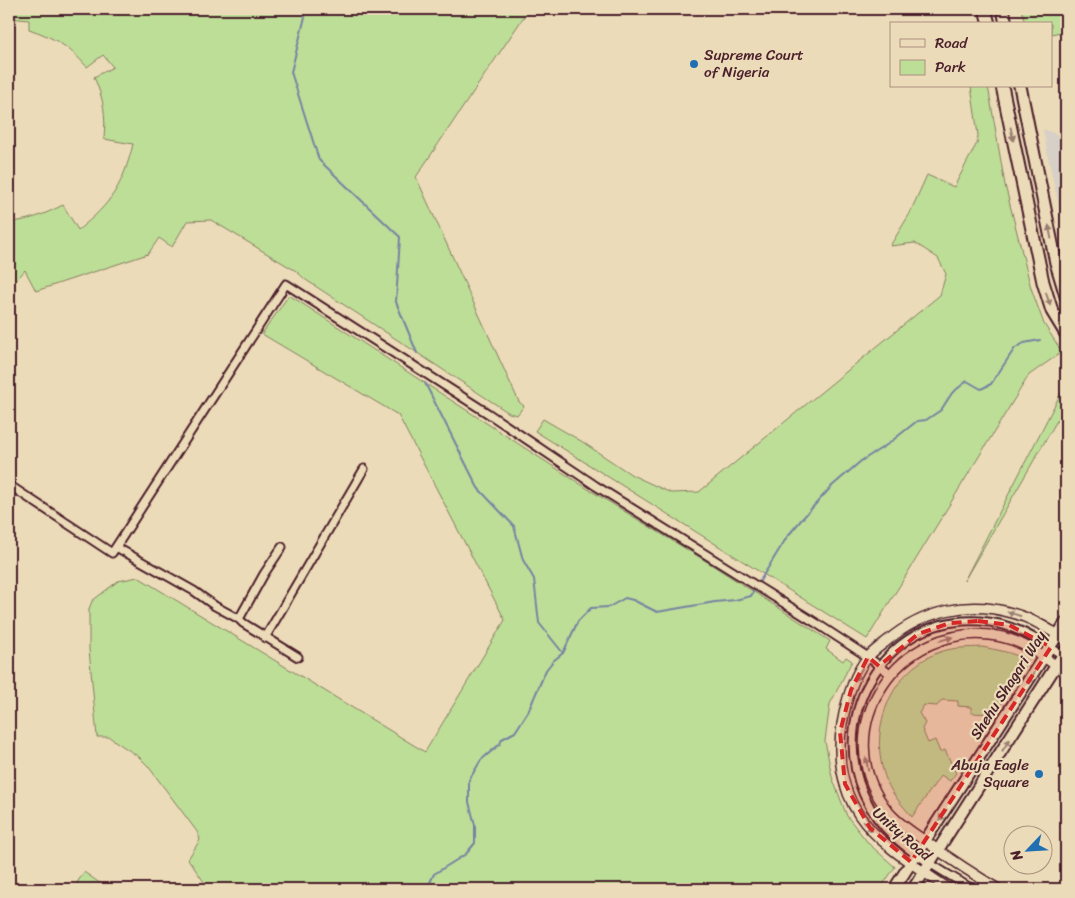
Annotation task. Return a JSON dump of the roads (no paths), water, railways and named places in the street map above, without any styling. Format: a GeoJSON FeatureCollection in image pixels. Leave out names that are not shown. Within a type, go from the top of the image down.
{"type":"FeatureCollection","features":[{"type":"Feature","properties":{"kind":"main road"},"geometry":{"type":"LineString","coordinates":[[985,9],[988,22]]}},
{"type":"Feature","properties":{"kind":"main road"},"geometry":{"type":"LineString","coordinates":[[1003,9],[1006,22]]}},
{"type":"Feature","properties":{"kind":"main road"},"geometry":{"type":"LineString","coordinates":[[1002,88],[1043,282],[1052,310],[1066,334]]}},
{"type":"Feature","properties":{"kind":"main road"},"geometry":{"type":"LineString","coordinates":[[1020,88],[1056,263],[1066,296]]}},
{"type":"Feature","properties":{"kind":"main road","name":"Shehu Shagari Way"},"geometry":{"type":"LineString","coordinates":[[894,889],[1044,657],[1051,647],[1062,638],[1066,622]]}},
{"type":"Feature","properties":{"kind":"main road","name":"Shehu Shagari Way"},"geometry":{"type":"LineString","coordinates":[[913,889],[1065,654]]}},
{"type":"Feature","properties":{"kind":"street"},"geometry":{"type":"LineString","coordinates":[[9,486],[112,552],[286,284],[489,414],[559,462],[804,615],[868,657],[890,674]]}},
{"type":"Feature","properties":{"kind":"street"},"geometry":{"type":"LineString","coordinates":[[265,638],[364,469]]}},
{"type":"Feature","properties":{"kind":"street"},"geometry":{"type":"LineString","coordinates":[[116,547],[194,591],[215,606],[239,619],[242,624],[298,657]]}},
{"type":"Feature","properties":{"kind":"street"},"geometry":{"type":"LineString","coordinates":[[239,619],[264,574],[282,547]]}},
{"type":"Feature","properties":{"kind":"street","name":"Unity Road"},"geometry":{"type":"LineString","coordinates":[[972,889],[930,863],[914,858],[884,841],[864,822],[851,801],[843,776],[839,751],[844,711],[851,690],[868,657],[902,629],[939,612],[970,607],[1013,613],[1029,619],[1062,638]]}},
{"type":"Feature","properties":{"kind":"street","name":"Unity Road"},"geometry":{"type":"LineString","coordinates":[[949,889],[924,872],[914,858],[880,822],[870,808],[860,786],[855,765],[853,741],[856,714],[863,694],[879,666],[899,647],[918,634],[950,623],[978,621],[1008,625],[1022,630],[1065,654]]}},
{"type":"Feature","properties":{"kind":"street","name":"Unity Road"},"geometry":{"type":"LineString","coordinates":[[998,889],[900,824],[878,796],[869,775],[866,756],[868,717],[873,701],[890,674],[918,650],[930,644],[957,636],[982,634],[1011,639],[1044,657],[1066,673]]}},
{"type":"Feature","properties":{"kind":"waterway"},"geometry":{"type":"LineString","coordinates":[[307,9],[291,72],[319,160],[400,237],[396,302],[417,353]]}},
{"type":"Feature","properties":{"kind":"waterway"},"geometry":{"type":"LineString","coordinates":[[758,584],[787,537],[832,486],[861,461],[888,444],[917,421],[926,420],[941,410],[952,393],[967,381],[981,389],[991,384],[1015,348],[1024,343],[1040,340]]}},
{"type":"Feature","properties":{"kind":"waterway"},"geometry":{"type":"LineString","coordinates":[[425,383],[478,488],[514,526],[523,560],[534,579],[539,623],[563,653]]}},
{"type":"Feature","properties":{"kind":"waterway"},"geometry":{"type":"LineString","coordinates":[[427,889],[434,874],[466,854],[475,843],[475,825],[469,802],[469,780],[481,760],[500,744],[502,739],[515,732],[528,712],[546,670],[563,653],[578,621],[591,608],[609,607],[625,598],[657,612],[735,600],[751,596],[755,588]]}},
{"type":"Feature","properties":{"kind":"place","name":"Supreme Court of Nigeria"},"geometry":{"type":"Point","coordinates":[694,64]}},
{"type":"Feature","properties":{"kind":"place","name":"Abuja Eagle Square"},"geometry":{"type":"Point","coordinates":[1039,774]}}]}
